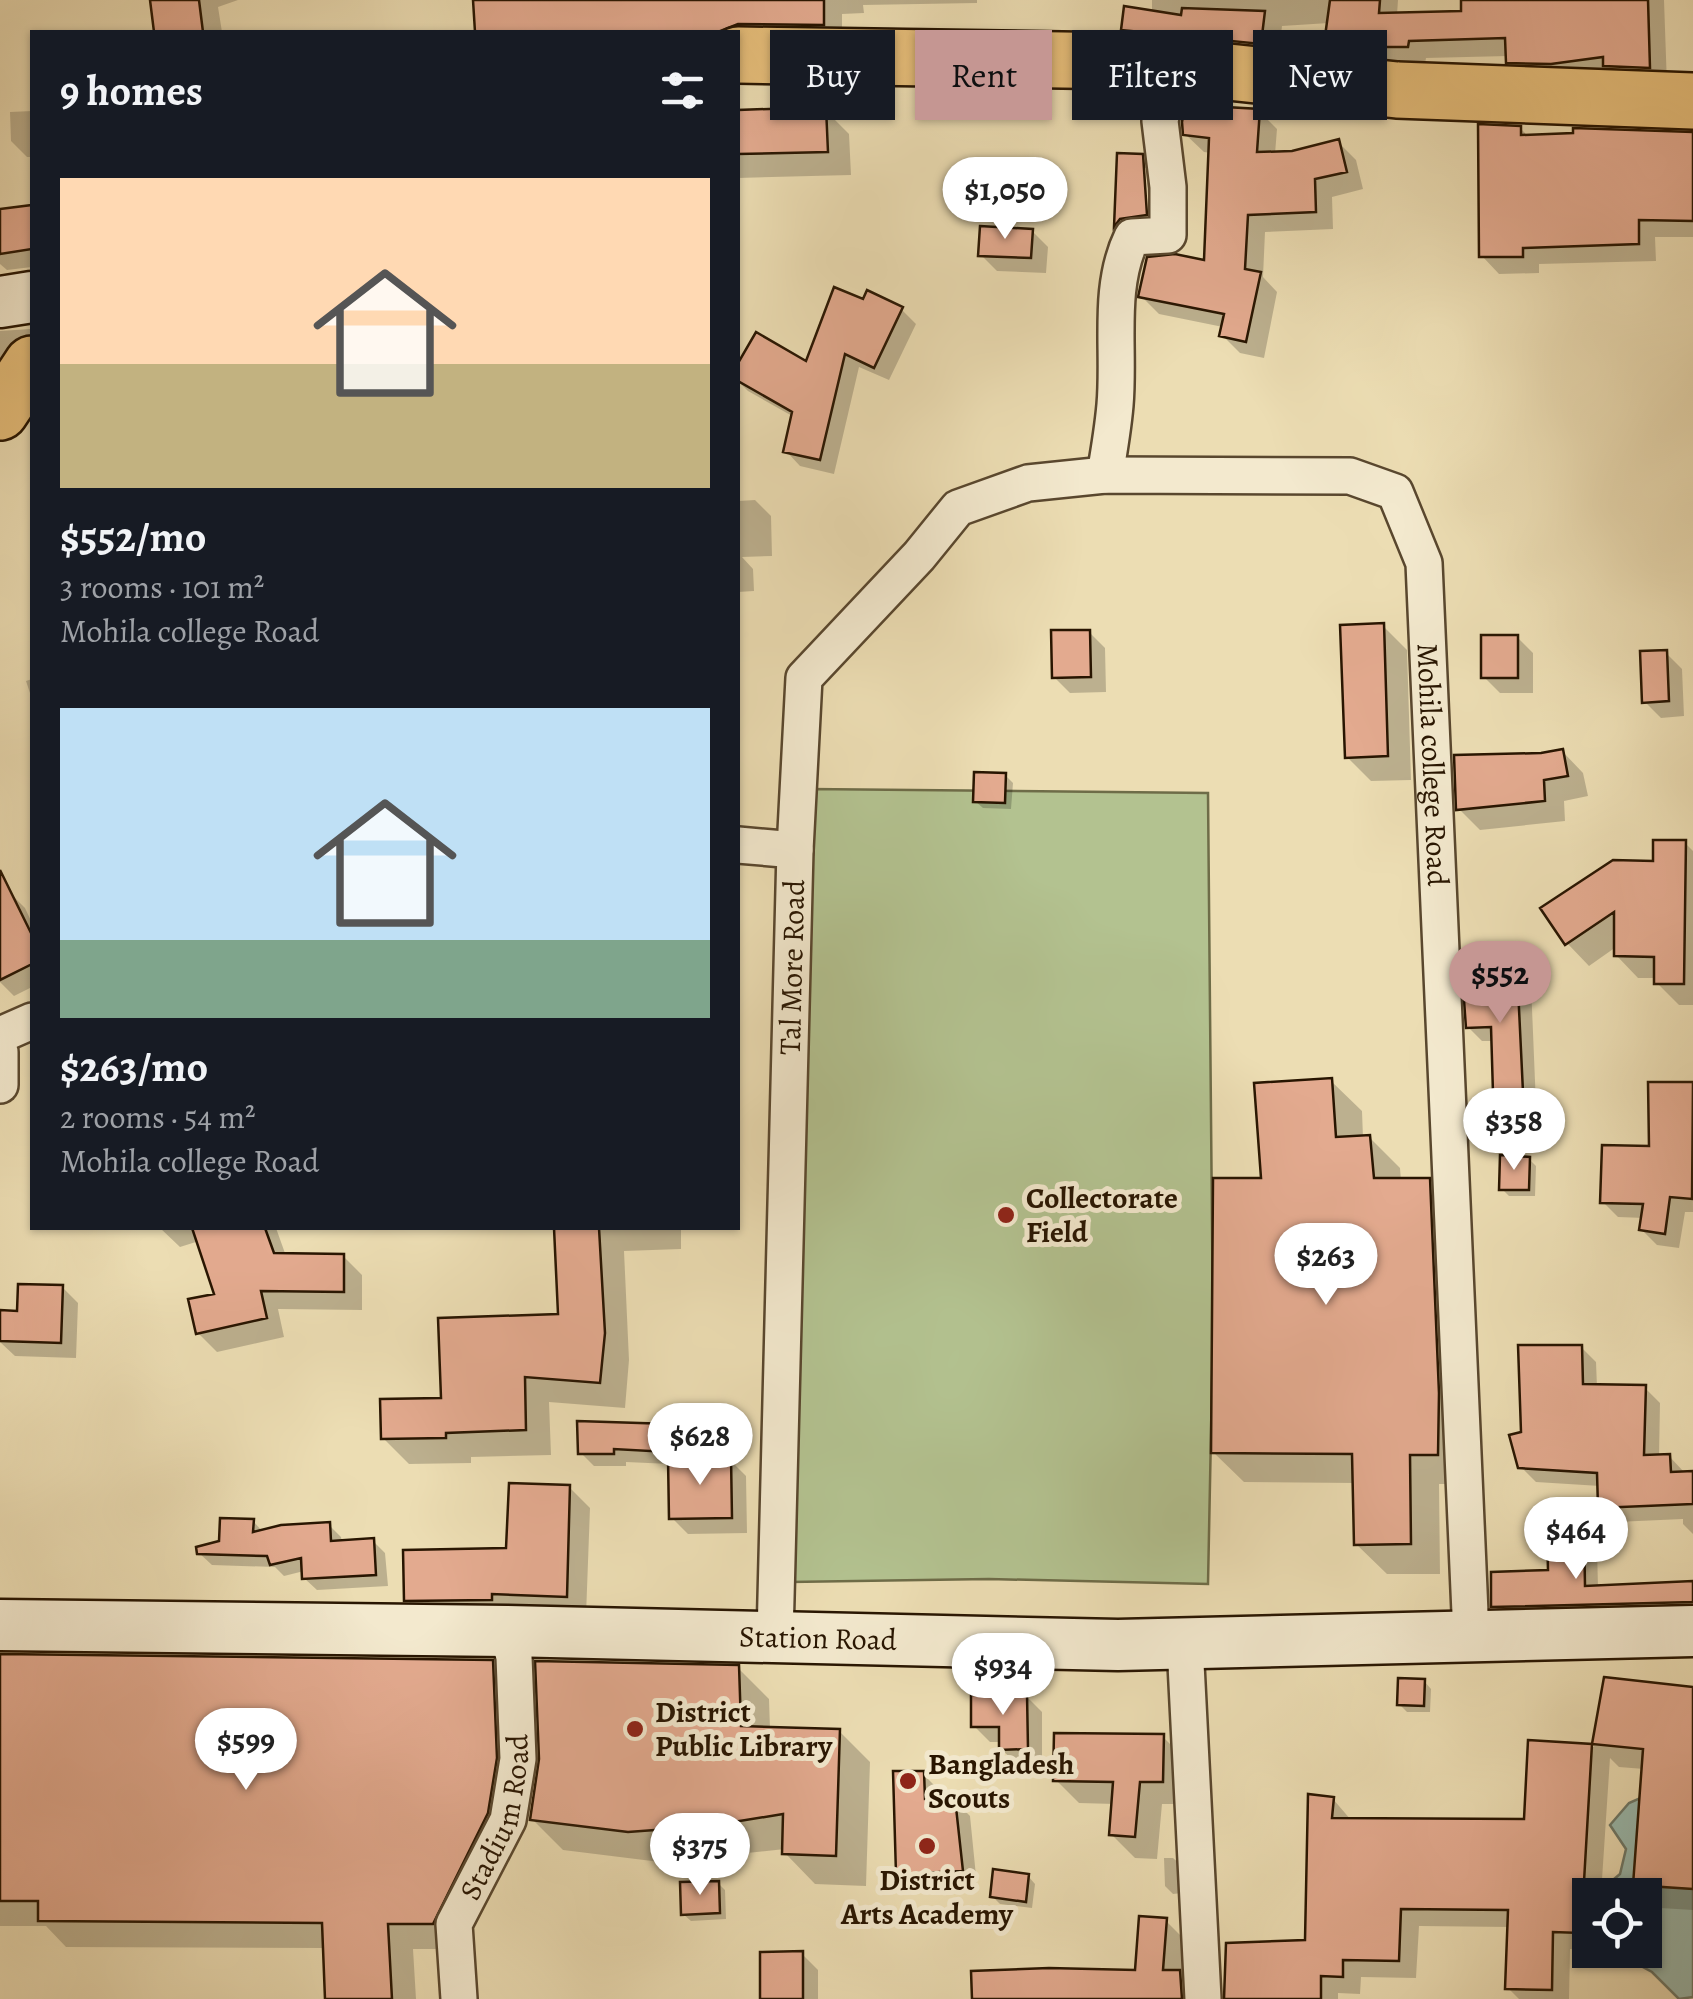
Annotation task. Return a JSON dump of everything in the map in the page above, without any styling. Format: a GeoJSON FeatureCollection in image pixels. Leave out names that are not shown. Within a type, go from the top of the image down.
{"type":"FeatureCollection","features":[{"type":"Feature","properties":{"kind":"main road"},"geometry":{"type":"LineString","coordinates":[[740,55],[1072,60]]}},
{"type":"Feature","properties":{"kind":"main road"},"geometry":{"type":"LineString","coordinates":[[1233,74],[1397,90],[1693,100]]}},
{"type":"Feature","properties":{"kind":"main road"},"geometry":{"type":"LineString","coordinates":[[0,302],[30,297]]}},
{"type":"Feature","properties":{"kind":"main road"},"geometry":{"type":"LineString","coordinates":[[0,412],[30,367]]}},
{"type":"Feature","properties":{"kind":"main road","name":"Station Road"},"geometry":{"type":"LineString","coordinates":[[0,1626],[1185,1644],[1693,1631]]}},
{"type":"Feature","properties":{"kind":"street"},"geometry":{"type":"LineString","coordinates":[[1105,474],[1116,404],[1115,330],[1120,261],[1132,236],[1168,236],[1168,187],[1160,120]]}},
{"type":"Feature","properties":{"kind":"street","name":"Tal More Road"},"geometry":{"type":"LineString","coordinates":[[776,1637],[795,850],[804,678],[919,556],[958,508],[1028,484],[1105,474]]}},
{"type":"Feature","properties":{"kind":"street","name":"Mohila college Road"},"geometry":{"type":"LineString","coordinates":[[1105,474],[1350,476],[1395,492],[1424,563],[1471,1636]]}},
{"type":"Feature","properties":{"kind":"street"},"geometry":{"type":"LineString","coordinates":[[740,845],[795,850]]}},
{"type":"Feature","properties":{"kind":"street"},"geometry":{"type":"LineString","coordinates":[[0,1035],[30,1021]]}},
{"type":"Feature","properties":{"kind":"street"},"geometry":{"type":"LineString","coordinates":[[0,1052],[0,1085]]}},
{"type":"Feature","properties":{"kind":"street","name":"Stadium Road"},"geometry":{"type":"LineString","coordinates":[[459,1999],[454,1924],[508,1820],[518,1758],[514,1657],[506,1631]]}},
{"type":"Feature","properties":{"kind":"street"},"geometry":{"type":"LineString","coordinates":[[1185,1644],[1202,1999]]}},
{"type":"Feature","properties":{"kind":"green space","name":"Collectorate Field"},"geometry":{"type":"Polygon","coordinates":[[[809,789],[1208,793],[1213,1332],[1208,1584],[989,1579],[790,1582],[809,789]]]}},
{"type":"Feature","properties":{"kind":"water"},"geometry":{"type":"Polygon","coordinates":[[[1654,1792],[1693,1799],[1693,1997],[1679,1999],[1645,1968],[1662,1968],[1662,1878],[1615,1878],[1620,1874],[1626,1849],[1610,1825],[1629,1803],[1654,1792]]]}},
{"type":"Feature","properties":{"kind":"building"},"geometry":{"type":"Polygon","coordinates":[[[150,0],[199,0],[203,30],[154,30],[150,0]]]}},
{"type":"Feature","properties":{"kind":"building"},"geometry":{"type":"Polygon","coordinates":[[[473,0],[824,0],[824,25],[738,24],[723,30],[475,30],[473,0]]]}},
{"type":"Feature","properties":{"kind":"building"},"geometry":{"type":"Polygon","coordinates":[[[1330,0],[1380,0],[1379,13],[1461,11],[1461,0],[1648,0],[1650,68],[1603,66],[1603,57],[1551,64],[1506,63],[1505,38],[1409,41],[1408,47],[1387,47],[1387,30],[1326,30],[1330,0]]]}},
{"type":"Feature","properties":{"kind":"building"},"geometry":{"type":"Polygon","coordinates":[[[1124,6],[1181,15],[1182,8],[1265,11],[1263,30],[1253,30],[1253,43],[1233,41],[1233,30],[1121,30],[1124,6]]]}},
{"type":"Feature","properties":{"kind":"building"},"geometry":{"type":"Polygon","coordinates":[[[1233,107],[1253,109],[1253,120],[1259,120],[1257,152],[1292,151],[1339,139],[1347,172],[1315,179],[1316,212],[1248,215],[1245,269],[1261,272],[1246,342],[1219,336],[1224,314],[1138,297],[1147,257],[1175,254],[1204,260],[1209,138],[1183,135],[1182,122],[1233,120],[1233,107]]]}},
{"type":"Feature","properties":{"kind":"building"},"geometry":{"type":"Polygon","coordinates":[[[770,109],[770,120],[827,120],[828,152],[740,154],[740,110],[770,109]]]}},
{"type":"Feature","properties":{"kind":"building"},"geometry":{"type":"Polygon","coordinates":[[[1478,124],[1521,126],[1521,135],[1573,133],[1573,128],[1693,132],[1693,221],[1639,220],[1639,244],[1523,248],[1523,257],[1479,257],[1478,124]]]}},
{"type":"Feature","properties":{"kind":"building"},"geometry":{"type":"Polygon","coordinates":[[[1117,153],[1143,154],[1147,215],[1120,219],[1114,227],[1117,153]]]}},
{"type":"Feature","properties":{"kind":"building"},"geometry":{"type":"Polygon","coordinates":[[[30,205],[30,249],[0,254],[0,209],[30,205]]]}},
{"type":"Feature","properties":{"kind":"building"},"geometry":{"type":"Polygon","coordinates":[[[980,226],[1033,229],[1031,258],[978,256],[980,226]]]}},
{"type":"Feature","properties":{"kind":"building"},"geometry":{"type":"Polygon","coordinates":[[[834,287],[863,299],[867,290],[903,307],[874,368],[845,354],[820,460],[783,452],[792,412],[740,382],[740,360],[756,332],[806,361],[834,287]]]}},
{"type":"Feature","properties":{"kind":"building"},"geometry":{"type":"Polygon","coordinates":[[[1384,623],[1388,756],[1345,758],[1340,625],[1384,623]]]}},
{"type":"Feature","properties":{"kind":"building"},"geometry":{"type":"Polygon","coordinates":[[[1051,630],[1090,630],[1091,677],[1052,678],[1051,630]]]}},
{"type":"Feature","properties":{"kind":"building"},"geometry":{"type":"Polygon","coordinates":[[[1481,635],[1518,635],[1518,678],[1481,678],[1481,635]]]}},
{"type":"Feature","properties":{"kind":"building"},"geometry":{"type":"Polygon","coordinates":[[[1667,650],[1669,701],[1642,703],[1640,651],[1667,650]]]}},
{"type":"Feature","properties":{"kind":"building"},"geometry":{"type":"Polygon","coordinates":[[[1563,749],[1568,776],[1544,780],[1545,801],[1456,810],[1454,755],[1563,749]]]}},
{"type":"Feature","properties":{"kind":"building"},"geometry":{"type":"Polygon","coordinates":[[[974,772],[1006,773],[1005,803],[973,802],[974,772]]]}},
{"type":"Feature","properties":{"kind":"building"},"geometry":{"type":"Polygon","coordinates":[[[1653,840],[1686,840],[1684,984],[1654,984],[1654,957],[1614,956],[1614,912],[1565,945],[1540,908],[1613,860],[1653,861],[1653,840]]]}},
{"type":"Feature","properties":{"kind":"building"},"geometry":{"type":"Polygon","coordinates":[[[0,870],[30,931],[30,965],[0,980],[0,870]]]}},
{"type":"Feature","properties":{"kind":"building"},"geometry":{"type":"Polygon","coordinates":[[[1517,967],[1523,1092],[1493,1093],[1491,1027],[1466,1028],[1464,1000],[1483,999],[1482,968],[1517,967]]]}},
{"type":"Feature","properties":{"kind":"building"},"geometry":{"type":"Polygon","coordinates":[[[1332,1078],[1336,1137],[1370,1135],[1374,1178],[1430,1178],[1438,1455],[1410,1455],[1411,1544],[1354,1545],[1352,1454],[1211,1453],[1213,1178],[1261,1178],[1254,1083],[1332,1078]]]}},
{"type":"Feature","properties":{"kind":"building"},"geometry":{"type":"Polygon","coordinates":[[[1648,1082],[1693,1082],[1692,1199],[1670,1197],[1665,1234],[1639,1230],[1643,1204],[1600,1203],[1602,1145],[1649,1146],[1648,1082]]]}},
{"type":"Feature","properties":{"kind":"building"},"geometry":{"type":"Polygon","coordinates":[[[1500,1155],[1530,1157],[1529,1190],[1499,1190],[1500,1155]]]}},
{"type":"Feature","properties":{"kind":"building"},"geometry":{"type":"Polygon","coordinates":[[[193,1230],[266,1230],[274,1253],[344,1254],[344,1292],[261,1291],[267,1318],[196,1334],[188,1299],[214,1294],[193,1230]]]}},
{"type":"Feature","properties":{"kind":"building"},"geometry":{"type":"Polygon","coordinates":[[[554,1230],[599,1230],[605,1333],[600,1383],[525,1377],[526,1430],[446,1433],[446,1438],[381,1439],[380,1399],[441,1398],[438,1318],[558,1314],[554,1230]]]}},
{"type":"Feature","properties":{"kind":"building"},"geometry":{"type":"Polygon","coordinates":[[[18,1284],[63,1285],[61,1343],[0,1341],[0,1310],[17,1311],[18,1284]]]}},
{"type":"Feature","properties":{"kind":"building"},"geometry":{"type":"Polygon","coordinates":[[[1518,1345],[1582,1345],[1583,1384],[1646,1385],[1644,1455],[1670,1454],[1671,1472],[1693,1471],[1693,1504],[1598,1508],[1597,1473],[1518,1468],[1509,1435],[1521,1432],[1518,1345]]]}},
{"type":"Feature","properties":{"kind":"building"},"geometry":{"type":"Polygon","coordinates":[[[577,1421],[670,1424],[668,1452],[614,1449],[614,1454],[578,1454],[577,1421]]]}},
{"type":"Feature","properties":{"kind":"building"},"geometry":{"type":"Polygon","coordinates":[[[731,1457],[732,1518],[669,1519],[668,1458],[731,1457]]]}},
{"type":"Feature","properties":{"kind":"building"},"geometry":{"type":"Polygon","coordinates":[[[509,1483],[570,1485],[567,1597],[492,1594],[492,1600],[404,1601],[403,1550],[506,1548],[509,1483]]]}},
{"type":"Feature","properties":{"kind":"building"},"geometry":{"type":"Polygon","coordinates":[[[220,1518],[254,1519],[253,1532],[281,1525],[330,1522],[331,1541],[374,1538],[376,1575],[302,1579],[301,1558],[270,1565],[267,1556],[197,1554],[196,1547],[219,1541],[220,1518]]]}},
{"type":"Feature","properties":{"kind":"building"},"geometry":{"type":"Polygon","coordinates":[[[1584,1531],[1585,1586],[1693,1581],[1693,1602],[1491,1607],[1491,1572],[1548,1570],[1547,1532],[1584,1531]]]}},
{"type":"Feature","properties":{"kind":"building"},"geometry":{"type":"Polygon","coordinates":[[[0,1654],[493,1660],[497,1758],[488,1813],[433,1924],[388,1924],[392,1999],[325,1999],[322,1923],[38,1921],[38,1901],[0,1901],[0,1654]]]}},
{"type":"Feature","properties":{"kind":"building","name":"District Public Library"},"geometry":{"type":"Polygon","coordinates":[[[535,1661],[739,1665],[741,1726],[840,1729],[836,1856],[782,1854],[783,1814],[709,1826],[628,1832],[530,1820],[539,1759],[535,1661]]]}},
{"type":"Feature","properties":{"kind":"building"},"geometry":{"type":"Polygon","coordinates":[[[1604,1677],[1693,1687],[1693,1889],[1662,1887],[1662,1878],[1634,1878],[1643,1749],[1592,1744],[1604,1677]]]}},
{"type":"Feature","properties":{"kind":"building"},"geometry":{"type":"Polygon","coordinates":[[[1398,1678],[1425,1679],[1424,1706],[1397,1705],[1398,1678]]]}},
{"type":"Feature","properties":{"kind":"building"},"geometry":{"type":"Polygon","coordinates":[[[1027,1694],[1028,1749],[999,1750],[999,1727],[971,1727],[971,1695],[1027,1694]]]}},
{"type":"Feature","properties":{"kind":"building"},"geometry":{"type":"Polygon","coordinates":[[[1054,1733],[1164,1734],[1163,1782],[1140,1782],[1135,1837],[1109,1835],[1113,1782],[1053,1781],[1054,1733]]]}},
{"type":"Feature","properties":{"kind":"building"},"geometry":{"type":"Polygon","coordinates":[[[1528,1740],[1592,1744],[1584,1878],[1572,1878],[1572,1933],[1553,1932],[1552,1990],[1505,1989],[1508,1910],[1401,1909],[1399,1961],[1343,1960],[1343,1977],[1321,1976],[1321,1999],[1224,1999],[1226,1943],[1305,1940],[1308,1794],[1334,1797],[1332,1818],[1524,1819],[1528,1740]]]}},
{"type":"Feature","properties":{"kind":"building"},"geometry":{"type":"Polygon","coordinates":[[[893,1771],[924,1771],[925,1799],[955,1798],[963,1871],[896,1874],[893,1771]]]}},
{"type":"Feature","properties":{"kind":"building"},"geometry":{"type":"Polygon","coordinates":[[[993,1869],[1029,1874],[1026,1902],[990,1897],[993,1869]]]}},
{"type":"Feature","properties":{"kind":"building"},"geometry":{"type":"Polygon","coordinates":[[[719,1881],[720,1913],[681,1915],[680,1882],[719,1881]]]}},
{"type":"Feature","properties":{"kind":"building"},"geometry":{"type":"Polygon","coordinates":[[[1139,1916],[1167,1918],[1163,1970],[1180,1970],[1182,1999],[972,1999],[971,1971],[1135,1970],[1139,1916]]]}},
{"type":"Feature","properties":{"kind":"building"},"geometry":{"type":"Polygon","coordinates":[[[803,1951],[803,1999],[760,1999],[760,1952],[803,1951]]]}},
{"type":"Feature","properties":{"kind":"place","name":"Collectorate Field"},"geometry":{"type":"Point","coordinates":[1006,1215]}},
{"type":"Feature","properties":{"kind":"place","name":"District Public Library"},"geometry":{"type":"Point","coordinates":[635,1729]}},
{"type":"Feature","properties":{"kind":"place","name":"Bangladesh Scouts"},"geometry":{"type":"Point","coordinates":[908,1781]}},
{"type":"Feature","properties":{"kind":"place","name":"District Arts Academy"},"geometry":{"type":"Point","coordinates":[927,1846]}}]}
